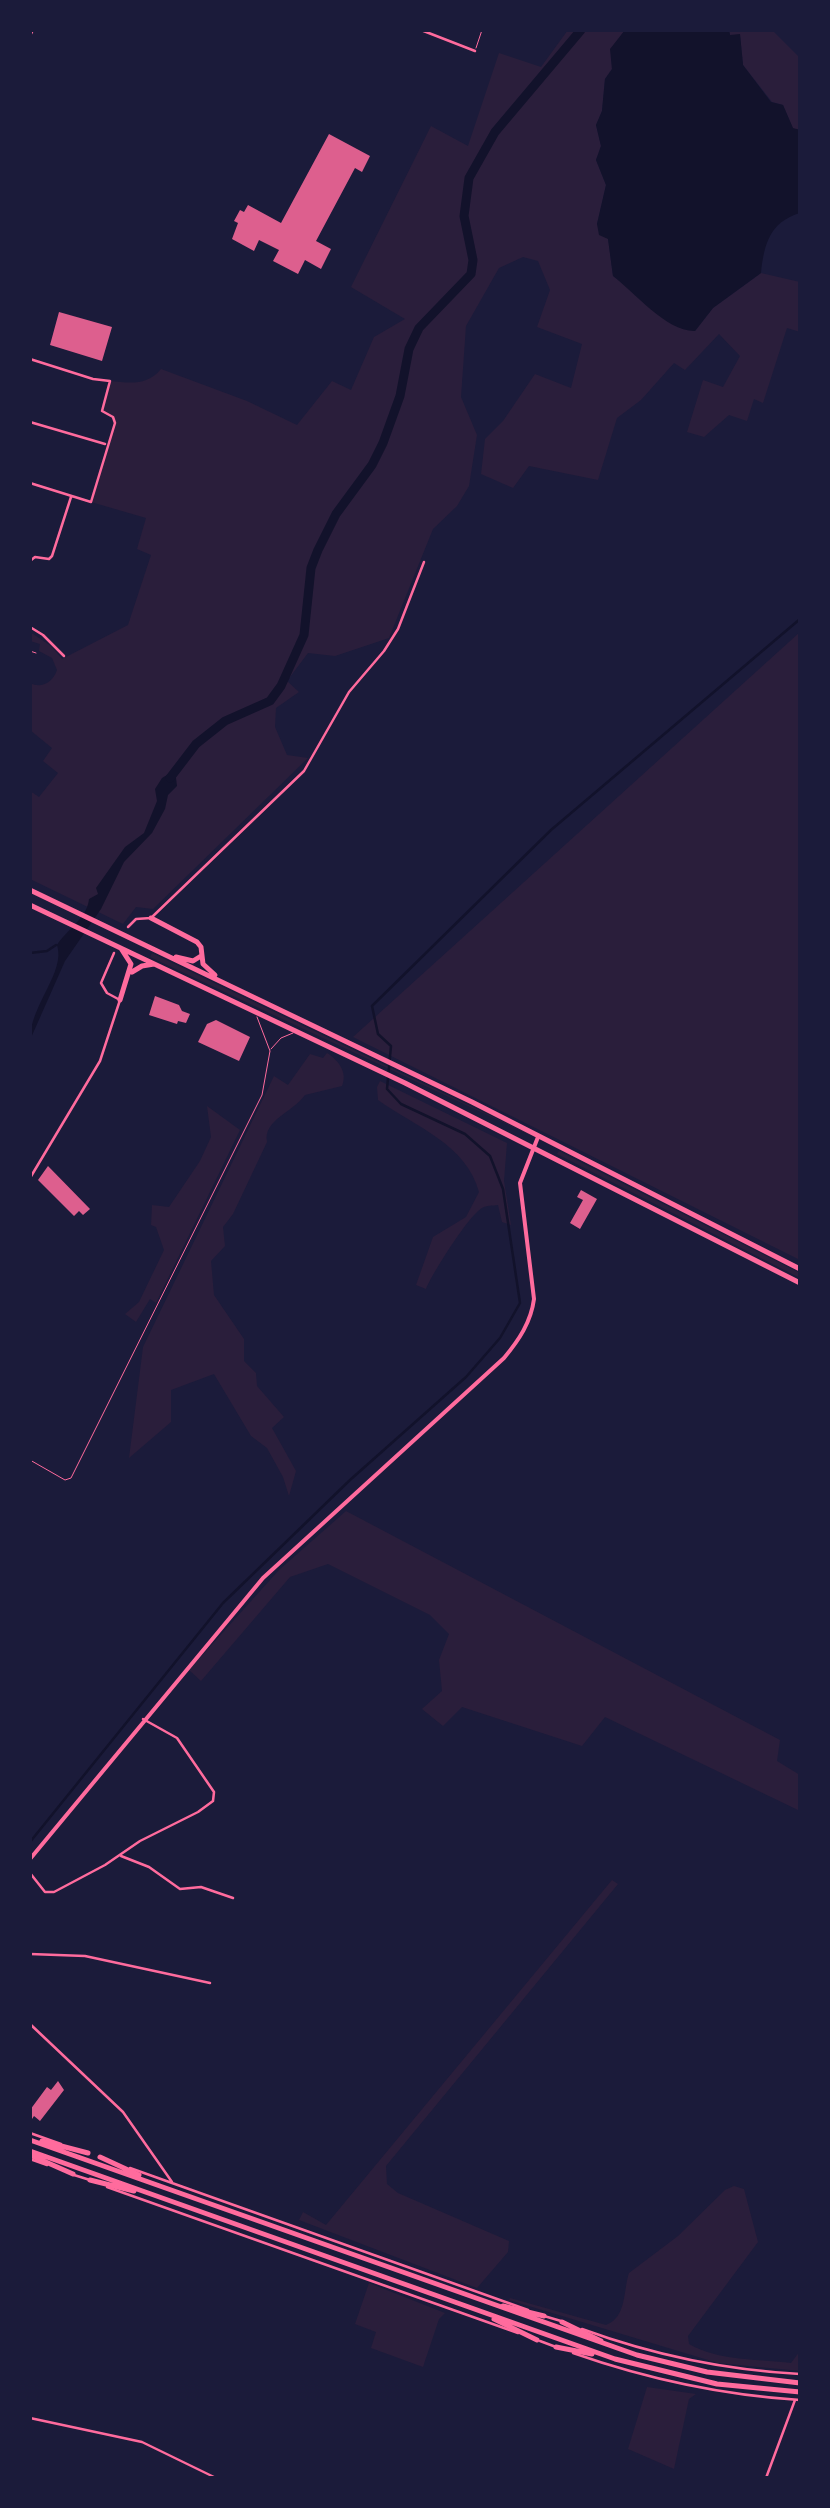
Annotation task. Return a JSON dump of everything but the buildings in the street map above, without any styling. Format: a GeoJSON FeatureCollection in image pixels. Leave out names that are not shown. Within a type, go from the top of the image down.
{"type":"FeatureCollection","features":[{"type":"Feature","properties":{"kind":"highway"},"geometry":{"type":"LineString","coordinates":[[30,890],[539,1135],[800,1269]]}},
{"type":"Feature","properties":{"kind":"highway"},"geometry":{"type":"LineString","coordinates":[[30,904],[406,1083],[800,1284]]}},
{"type":"Feature","properties":{"kind":"highway"},"geometry":{"type":"LineString","coordinates":[[152,918],[194,940],[201,948],[206,968],[234,988]]}},
{"type":"Feature","properties":{"kind":"highway"},"geometry":{"type":"LineString","coordinates":[[120,948],[130,961],[130,974],[120,1000]]}},
{"type":"Feature","properties":{"kind":"highway"},"geometry":{"type":"LineString","coordinates":[[165,954],[194,961],[201,956]]}},
{"type":"Feature","properties":{"kind":"highway"},"geometry":{"type":"LineString","coordinates":[[130,974],[142,966],[156,964]]}},
{"type":"Feature","properties":{"kind":"highway"},"geometry":{"type":"LineString","coordinates":[[30,2136],[88,2153]]}},
{"type":"Feature","properties":{"kind":"highway"},"geometry":{"type":"LineString","coordinates":[[30,2136],[622,2350],[707,2372],[800,2382]]}},
{"type":"Feature","properties":{"kind":"highway"},"geometry":{"type":"LineString","coordinates":[[30,2155],[73,2174]]}},
{"type":"Feature","properties":{"kind":"highway"},"geometry":{"type":"LineString","coordinates":[[30,2155],[622,2361]]}},
{"type":"Feature","properties":{"kind":"highway"},"geometry":{"type":"LineString","coordinates":[[100,2157],[183,2194]]}},
{"type":"Feature","properties":{"kind":"highway"},"geometry":{"type":"LineString","coordinates":[[90,2180],[162,2198]]}},
{"type":"Feature","properties":{"kind":"highway"},"geometry":{"type":"LineString","coordinates":[[474,2299],[544,2316]]}},
{"type":"Feature","properties":{"kind":"highway"},"geometry":{"type":"LineString","coordinates":[[464,2305],[537,2340]]}},
{"type":"Feature","properties":{"kind":"highway"},"geometry":{"type":"LineString","coordinates":[[562,2322],[622,2350]]}},
{"type":"Feature","properties":{"kind":"highway"},"geometry":{"type":"LineString","coordinates":[[556,2346],[717,2384],[800,2392]]}},
{"type":"Feature","properties":{"kind":"street"},"geometry":{"type":"LineString","coordinates":[[421,30],[476,50]]}},
{"type":"Feature","properties":{"kind":"street"},"geometry":{"type":"LineString","coordinates":[[30,359],[110,381],[102,411],[113,416],[115,423],[91,502],[30,483]]}},
{"type":"Feature","properties":{"kind":"street"},"geometry":{"type":"LineString","coordinates":[[30,422],[108,445]]}},
{"type":"Feature","properties":{"kind":"street"},"geometry":{"type":"LineString","coordinates":[[30,562],[32,558],[52,556],[71,496]]}},
{"type":"Feature","properties":{"kind":"street"},"geometry":{"type":"LineString","coordinates":[[128,927],[136,919],[152,918],[304,771],[349,692],[398,629],[424,562]]}},
{"type":"Feature","properties":{"kind":"street"},"geometry":{"type":"LineString","coordinates":[[30,627],[64,656]]}},
{"type":"Feature","properties":{"kind":"street"},"geometry":{"type":"LineString","coordinates":[[30,1178],[100,1061],[120,1000],[107,993],[101,983],[114,953]]}},
{"type":"Feature","properties":{"kind":"street"},"geometry":{"type":"LineString","coordinates":[[30,1859],[263,1578],[479,1381],[520,1337],[534,1299],[520,1183],[539,1135]]}},
{"type":"Feature","properties":{"kind":"street"},"geometry":{"type":"LineString","coordinates":[[30,1873],[45,1892],[51,1893],[119,1856],[140,1840],[204,1808],[215,1796],[177,1738],[143,1720]]}},
{"type":"Feature","properties":{"kind":"street"},"geometry":{"type":"LineString","coordinates":[[119,1856],[149,1867],[184,1890],[201,1888],[233,1898]]}},
{"type":"Feature","properties":{"kind":"street"},"geometry":{"type":"LineString","coordinates":[[30,1954],[85,1956],[210,1982]]}},
{"type":"Feature","properties":{"kind":"street"},"geometry":{"type":"LineString","coordinates":[[30,2024],[123,2112],[174,2184]]}},
{"type":"Feature","properties":{"kind":"street"},"geometry":{"type":"LineString","coordinates":[[88,2153],[544,2316],[677,2358],[736,2369],[800,2374]]}},
{"type":"Feature","properties":{"kind":"street"},"geometry":{"type":"LineString","coordinates":[[156,2177],[160,2166]]}},
{"type":"Feature","properties":{"kind":"street"},"geometry":{"type":"LineString","coordinates":[[73,2174],[537,2340],[672,2383],[797,2399],[766,2478]]}},
{"type":"Feature","properties":{"kind":"street"},"geometry":{"type":"LineString","coordinates":[[30,2418],[142,2442],[216,2478]]}},
{"type":"Feature","properties":{"kind":"lane"},"geometry":{"type":"LineString","coordinates":[[476,50],[482,30]]}},
{"type":"Feature","properties":{"kind":"lane"},"geometry":{"type":"LineString","coordinates":[[30,651],[36,653]]}},
{"type":"Feature","properties":{"kind":"lane"},"geometry":{"type":"LineString","coordinates":[[30,1460],[65,1480],[71,1478],[262,1095],[270,1052],[254,1011]]}},
{"type":"Feature","properties":{"kind":"lane"},"geometry":{"type":"LineString","coordinates":[[270,1052],[287,1034],[300,1033]]}},
{"type":"Feature","properties":{"kind":"lane"},"geometry":{"type":"LineString","coordinates":[[267,1038],[278,1040]]}},
{"type":"Feature","properties":{"kind":"shaded area"},"geometry":{"type":"Polygon","coordinates":[[[568,30],[625,30],[611,49],[612,69],[605,79],[602,111],[596,125],[601,146],[596,160],[606,185],[597,224],[608,239],[613,276],[695,331],[713,308],[761,273],[800,282],[800,332],[787,328],[763,403],[754,399],[747,421],[729,415],[704,437],[687,432],[703,380],[723,387],[740,356],[719,334],[685,370],[674,363],[641,400],[617,418],[598,480],[529,466],[513,488],[481,474],[485,439],[503,421],[535,374],[571,388],[582,344],[537,327],[550,290],[538,261],[523,257],[499,268],[466,326],[461,397],[477,435],[469,486],[457,506],[433,529],[389,638],[335,656],[308,653],[287,681],[299,692],[276,708],[275,727],[287,755],[308,758],[153,909],[136,907],[123,924],[30,879],[30,791],[39,797],[58,773],[43,761],[52,748],[30,730],[30,683],[46,683],[57,670],[52,658],[39,651],[40,644],[30,641],[30,632],[62,659],[128,625],[151,555],[137,549],[146,518],[91,502],[115,423],[113,417],[102,411],[110,381],[144,381],[161,369],[247,401],[297,425],[332,381],[351,390],[374,337],[405,319],[351,287],[431,126],[468,146],[499,53],[541,67],[568,30]]]}},
{"type":"Feature","properties":{"kind":"shaded area"},"geometry":{"type":"Polygon","coordinates":[[[625,30],[729,30],[730,35],[740,34],[743,65],[771,102],[783,105],[793,128],[800,130],[800,213],[782,222],[770,235],[761,273],[713,308],[695,331],[684,330],[662,318],[613,276],[608,239],[599,235],[597,224],[606,185],[596,160],[601,146],[596,125],[602,111],[605,79],[612,69],[610,49],[625,30]]]}},
{"type":"Feature","properties":{"kind":"shaded area"},"geometry":{"type":"Polygon","coordinates":[[[729,30],[772,30],[800,58],[800,130],[793,129],[783,105],[772,102],[743,65],[740,35],[730,35],[729,30]]]}},
{"type":"Feature","properties":{"kind":"shaded area"},"geometry":{"type":"Polygon","coordinates":[[[800,632],[800,1260],[353,1037],[800,632]]]}},
{"type":"Feature","properties":{"kind":"shaded area"},"geometry":{"type":"Polygon","coordinates":[[[175,770],[177,786],[168,795],[165,809],[152,833],[124,862],[101,909],[65,961],[30,1040],[35,1014],[57,966],[57,945],[81,918],[89,899],[98,894],[96,888],[125,847],[144,833],[157,801],[155,789],[162,778],[175,770]]]}},
{"type":"Feature","properties":{"kind":"shaded area"},"geometry":{"type":"Polygon","coordinates":[[[152,953],[529,1134],[530,1135],[150,957],[152,953]]]}},
{"type":"Feature","properties":{"kind":"shaded area"},"geometry":{"type":"Polygon","coordinates":[[[327,1053],[341,1067],[342,1086],[305,1095],[269,1128],[267,1142],[223,1227],[225,1246],[211,1261],[214,1295],[244,1339],[244,1361],[256,1373],[257,1386],[284,1417],[272,1428],[296,1471],[289,1496],[267,1448],[251,1436],[214,1374],[171,1390],[171,1422],[129,1458],[143,1347],[274,1076],[288,1085],[310,1054],[323,1058],[327,1053]]]}},
{"type":"Feature","properties":{"kind":"shaded area"},"geometry":{"type":"Polygon","coordinates":[[[380,1081],[507,1143],[504,1181],[511,1225],[502,1222],[498,1205],[482,1208],[460,1233],[426,1289],[416,1285],[433,1237],[466,1217],[479,1192],[463,1161],[451,1149],[378,1100],[380,1081]]]}},
{"type":"Feature","properties":{"kind":"shaded area"},"geometry":{"type":"Polygon","coordinates":[[[207,1106],[240,1130],[156,1303],[150,1299],[136,1322],[125,1314],[139,1302],[164,1250],[156,1227],[151,1225],[152,1205],[169,1207],[200,1161],[211,1137],[207,1106]]]}},
{"type":"Feature","properties":{"kind":"shaded area"},"geometry":{"type":"Polygon","coordinates":[[[559,1151],[800,1273],[800,1278],[557,1154],[559,1151]]]}},
{"type":"Feature","properties":{"kind":"shaded area"},"geometry":{"type":"Polygon","coordinates":[[[346,1511],[780,1740],[777,1761],[800,1775],[800,1811],[605,1717],[582,1746],[462,1707],[443,1726],[422,1709],[442,1691],[439,1660],[449,1634],[430,1615],[328,1564],[290,1577],[201,1681],[189,1670],[279,1570],[346,1511]]]}},
{"type":"Feature","properties":{"kind":"shaded area"},"geometry":{"type":"Polygon","coordinates":[[[612,1880],[618,1884],[386,2166],[387,2184],[398,2193],[509,2241],[508,2252],[477,2288],[299,2220],[303,2212],[326,2225],[612,1880]]]}},
{"type":"Feature","properties":{"kind":"shaded area"},"geometry":{"type":"Polygon","coordinates":[[[734,2186],[744,2189],[758,2242],[688,2336],[689,2344],[726,2356],[791,2363],[800,2351],[800,2371],[718,2363],[509,2300],[606,2325],[621,2310],[629,2273],[734,2186]]]}},
{"type":"Feature","properties":{"kind":"shaded area"},"geometry":{"type":"Polygon","coordinates":[[[369,2283],[445,2313],[439,2319],[423,2367],[371,2348],[376,2332],[355,2324],[369,2283]]]}},
{"type":"Feature","properties":{"kind":"shaded area"},"geometry":{"type":"Polygon","coordinates":[[[647,2387],[696,2394],[689,2399],[674,2469],[628,2449],[647,2387]]]}},
{"type":"Feature","properties":{"kind":"waterway"},"geometry":{"type":"LineString","coordinates":[[170,778],[196,744],[225,721],[270,701],[281,686],[304,635],[311,568],[336,514],[383,443],[400,396],[409,349],[419,328],[471,274],[473,260],[464,216],[469,178],[495,132],[581,30]]}},
{"type":"Feature","properties":{"kind":"waterway"},"geometry":{"type":"LineString","coordinates":[[30,1842],[223,1603],[350,1480],[466,1377],[500,1338],[520,1303],[503,1189],[490,1156],[465,1134],[401,1104],[387,1089],[391,1046],[378,1034],[372,1006],[551,830],[800,619]]}},
{"type":"Feature","properties":{"kind":"waterway"},"geometry":{"type":"LineString","coordinates":[[30,953],[47,951],[56,945]]}}]}
